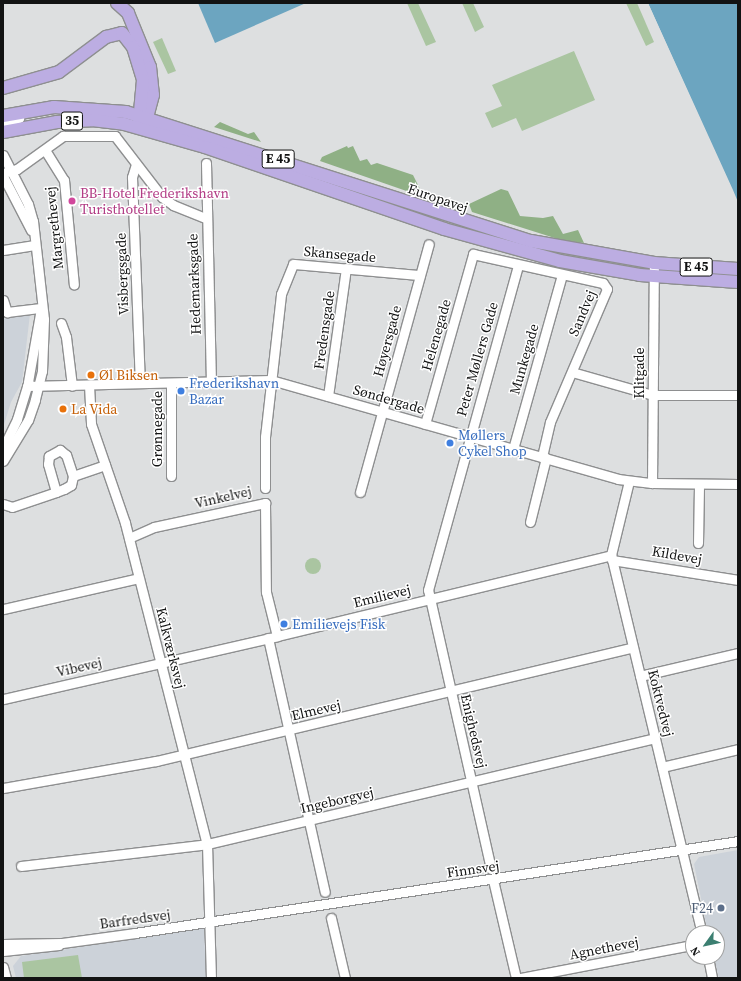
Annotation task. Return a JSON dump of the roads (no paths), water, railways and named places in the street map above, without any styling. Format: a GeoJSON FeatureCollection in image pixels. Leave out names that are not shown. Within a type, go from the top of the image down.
{"type":"FeatureCollection","features":[{"type":"Feature","properties":{"kind":"main road"},"geometry":{"type":"LineString","coordinates":[[117,3],[128,13],[150,68],[153,95],[143,120]]}},
{"type":"Feature","properties":{"kind":"main road"},"geometry":{"type":"LineString","coordinates":[[3,88],[59,72],[106,37],[115,33],[122,34],[133,47],[143,80],[143,120]]}},
{"type":"Feature","properties":{"kind":"main road","name":"35"},"geometry":{"type":"LineString","coordinates":[[3,116],[38,109],[90,108],[143,120]]}},
{"type":"Feature","properties":{"kind":"main road","name":"35"},"geometry":{"type":"LineString","coordinates":[[3,132],[57,122],[143,120]]}},
{"type":"Feature","properties":{"kind":"main road","name":"Europavej"},"geometry":{"type":"LineString","coordinates":[[143,120],[487,230],[552,246],[654,263],[738,269]]}},
{"type":"Feature","properties":{"kind":"main road","name":"Europavej"},"geometry":{"type":"LineString","coordinates":[[143,120],[454,232],[560,261],[654,276],[738,282]]}},
{"type":"Feature","properties":{"kind":"street"},"geometry":{"type":"LineString","coordinates":[[3,122],[27,116],[38,109]]}},
{"type":"Feature","properties":{"kind":"street"},"geometry":{"type":"LineString","coordinates":[[6,174],[69,134],[115,136],[136,164],[173,205],[206,218]]}},
{"type":"Feature","properties":{"kind":"street","name":"Margrethevej"},"geometry":{"type":"LineString","coordinates":[[45,150],[64,180],[74,285]]}},
{"type":"Feature","properties":{"kind":"street"},"geometry":{"type":"LineString","coordinates":[[3,155],[6,174],[28,204],[33,221],[31,230],[40,267],[41,308],[27,386],[17,419],[3,448]]}},
{"type":"Feature","properties":{"kind":"street","name":"Hedemarksgade"},"geometry":{"type":"LineString","coordinates":[[206,163],[206,218],[211,381]]}},
{"type":"Feature","properties":{"kind":"street","name":"Visbergsgade"},"geometry":{"type":"LineString","coordinates":[[136,164],[132,178],[140,383]]}},
{"type":"Feature","properties":{"kind":"street","name":"Høyersgade"},"geometry":{"type":"LineString","coordinates":[[360,492],[429,244]]}},
{"type":"Feature","properties":{"kind":"street"},"geometry":{"type":"LineString","coordinates":[[3,250],[35,245]]}},
{"type":"Feature","properties":{"kind":"street","name":"Sandvej"},"geometry":{"type":"LineString","coordinates":[[473,254],[518,266],[603,283],[607,289],[550,422],[530,522]]}},
{"type":"Feature","properties":{"kind":"street","name":"Helenegade"},"geometry":{"type":"LineString","coordinates":[[426,424],[473,254]]}},
{"type":"Feature","properties":{"kind":"street","name":"Klitgade"},"geometry":{"type":"LineString","coordinates":[[652,483],[654,263]]}},
{"type":"Feature","properties":{"kind":"street","name":"Skansegade"},"geometry":{"type":"LineString","coordinates":[[265,488],[265,437],[281,294],[293,264],[420,275]]}},
{"type":"Feature","properties":{"kind":"street","name":"Peter Møllers Gade"},"geometry":{"type":"LineString","coordinates":[[428,599],[428,590],[518,266]]}},
{"type":"Feature","properties":{"kind":"street","name":"Fredensgade"},"geometry":{"type":"LineString","coordinates":[[328,396],[346,268]]}},
{"type":"Feature","properties":{"kind":"street","name":"Munkegade"},"geometry":{"type":"LineString","coordinates":[[513,449],[562,275]]}},
{"type":"Feature","properties":{"kind":"street"},"geometry":{"type":"LineString","coordinates":[[3,300],[6,312],[41,308]]}},
{"type":"Feature","properties":{"kind":"street"},"geometry":{"type":"LineString","coordinates":[[3,461],[28,420],[42,371],[44,319],[41,308]]}},
{"type":"Feature","properties":{"kind":"street"},"geometry":{"type":"LineString","coordinates":[[61,324],[66,337],[72,386]]}},
{"type":"Feature","properties":{"kind":"street"},"geometry":{"type":"LineString","coordinates":[[572,372],[653,395],[738,395]]}},
{"type":"Feature","properties":{"kind":"street","name":"Søndergade"},"geometry":{"type":"LineString","coordinates":[[27,386],[271,380],[629,481],[652,483],[738,484]]}},
{"type":"Feature","properties":{"kind":"street","name":"Grønnegade"},"geometry":{"type":"LineString","coordinates":[[171,383],[171,476]]}},
{"type":"Feature","properties":{"kind":"street","name":"Kalkværksvej"},"geometry":{"type":"LineString","coordinates":[[89,385],[90,418],[129,538],[207,844],[212,922],[211,978]]}},
{"type":"Feature","properties":{"kind":"street"},"geometry":{"type":"LineString","coordinates":[[3,504],[12,507],[56,492],[70,485],[73,476],[66,455],[60,450],[53,451],[48,464],[56,492]]}},
{"type":"Feature","properties":{"kind":"street"},"geometry":{"type":"LineString","coordinates":[[73,476],[105,465]]}},
{"type":"Feature","properties":{"kind":"street","name":"Koktvedvej"},"geometry":{"type":"LineString","coordinates":[[629,481],[611,557],[700,925]]}},
{"type":"Feature","properties":{"kind":"street"},"geometry":{"type":"LineString","coordinates":[[698,543],[699,484]]}},
{"type":"Feature","properties":{"kind":"street","name":"Vinkelvej"},"geometry":{"type":"LineString","coordinates":[[129,538],[154,527],[265,503],[266,592],[273,637]]}},
{"type":"Feature","properties":{"kind":"street","name":"Emilievej"},"geometry":{"type":"LineString","coordinates":[[160,663],[611,557]]}},
{"type":"Feature","properties":{"kind":"street","name":"Kildevej"},"geometry":{"type":"LineString","coordinates":[[611,557],[738,580]]}},
{"type":"Feature","properties":{"kind":"street"},"geometry":{"type":"LineString","coordinates":[[3,609],[139,578]]}},
{"type":"Feature","properties":{"kind":"street","name":"Enighedsvej"},"geometry":{"type":"LineString","coordinates":[[428,599],[451,692],[491,869]]}},
{"type":"Feature","properties":{"kind":"street"},"geometry":{"type":"LineString","coordinates":[[273,637],[288,730],[325,892]]}},
{"type":"Feature","properties":{"kind":"street","name":"Elmevej"},"geometry":{"type":"LineString","coordinates":[[3,788],[184,754],[451,692],[633,647]]}},
{"type":"Feature","properties":{"kind":"street"},"geometry":{"type":"LineString","coordinates":[[640,676],[738,653]]}},
{"type":"Feature","properties":{"kind":"street","name":"Vibevej"},"geometry":{"type":"LineString","coordinates":[[3,699],[160,663]]}},
{"type":"Feature","properties":{"kind":"street","name":"Ingeborgvej"},"geometry":{"type":"LineString","coordinates":[[21,866],[207,844],[472,784],[655,738]]}},
{"type":"Feature","properties":{"kind":"street"},"geometry":{"type":"LineString","coordinates":[[662,767],[738,749]]}},
{"type":"Feature","properties":{"kind":"street","name":"Finnsvej"},"geometry":{"type":"LineString","coordinates":[[212,922],[493,880],[738,841]]}},
{"type":"Feature","properties":{"kind":"street"},"geometry":{"type":"LineString","coordinates":[[493,880],[516,978]]}},
{"type":"Feature","properties":{"kind":"street"},"geometry":{"type":"LineString","coordinates":[[331,918],[345,978]]}},
{"type":"Feature","properties":{"kind":"street","name":"Barfredsvej"},"geometry":{"type":"LineString","coordinates":[[3,944],[62,943],[212,922]]}},
{"type":"Feature","properties":{"kind":"street","name":"Barfredsvej"},"geometry":{"type":"LineString","coordinates":[[3,952],[56,947],[62,943]]}},
{"type":"Feature","properties":{"kind":"street","name":"Agnethevej"},"geometry":{"type":"LineString","coordinates":[[520,978],[685,946]]}},
{"type":"Feature","properties":{"kind":"street"},"geometry":{"type":"LineString","coordinates":[[710,965],[712,978]]}},
{"type":"Feature","properties":{"kind":"street"},"geometry":{"type":"LineString","coordinates":[[3,967],[6,978]]}},
{"type":"Feature","properties":{"kind":"water"},"geometry":{"type":"Polygon","coordinates":[[[198,3],[306,3],[215,43],[198,3]]]}},
{"type":"Feature","properties":{"kind":"water"},"geometry":{"type":"Polygon","coordinates":[[[648,3],[738,3],[738,202],[733,190],[648,3]]]}},
{"type":"Feature","properties":{"kind":"place","name":"BB-Hotel Frederikshavn Turisthotellet"},"geometry":{"type":"Point","coordinates":[72,201]}},
{"type":"Feature","properties":{"kind":"place","name":"Øl Biksen"},"geometry":{"type":"Point","coordinates":[91,375]}},
{"type":"Feature","properties":{"kind":"place","name":"Frederikshavn Bazar"},"geometry":{"type":"Point","coordinates":[181,391]}},
{"type":"Feature","properties":{"kind":"place","name":"La Vida"},"geometry":{"type":"Point","coordinates":[63,409]}},
{"type":"Feature","properties":{"kind":"place","name":"Møllers Cykel Shop"},"geometry":{"type":"Point","coordinates":[450,443]}},
{"type":"Feature","properties":{"kind":"place","name":"Emilievejs Fisk"},"geometry":{"type":"Point","coordinates":[284,624]}},
{"type":"Feature","properties":{"kind":"place","name":"F24"},"geometry":{"type":"Point","coordinates":[721,908]}}]}
